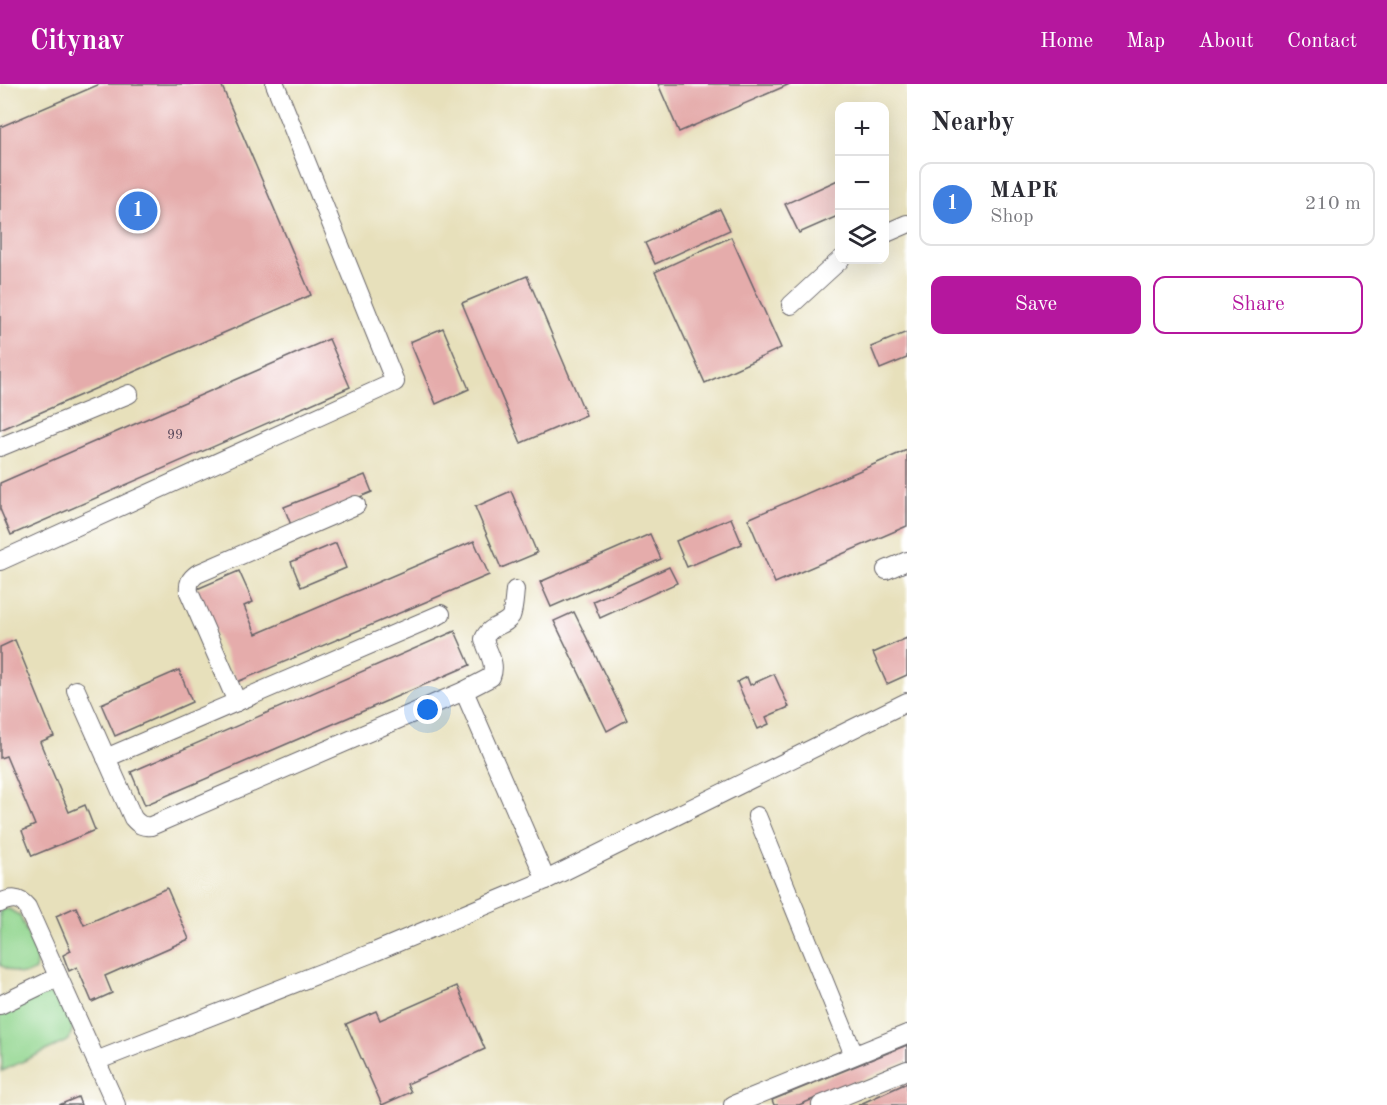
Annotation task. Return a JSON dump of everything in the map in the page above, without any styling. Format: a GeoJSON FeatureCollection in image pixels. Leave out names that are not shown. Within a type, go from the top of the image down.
{"type":"FeatureCollection","features":[{"type":"Feature","properties":{"kind":"street"},"geometry":{"type":"LineString","coordinates":[[0,561],[395,382],[275,84]]}},
{"type":"Feature","properties":{"kind":"street"},"geometry":{"type":"LineString","coordinates":[[889,232],[907,224]]}},
{"type":"Feature","properties":{"kind":"street"},"geometry":{"type":"LineString","coordinates":[[791,305],[836,264]]}},
{"type":"Feature","properties":{"kind":"street"},"geometry":{"type":"LineString","coordinates":[[0,447],[129,394]]}},
{"type":"Feature","properties":{"kind":"street"},"geometry":{"type":"LineString","coordinates":[[237,702],[189,592],[188,585],[191,578],[197,573],[356,505]]}},
{"type":"Feature","properties":{"kind":"street"},"geometry":{"type":"LineString","coordinates":[[886,570],[907,561]]}},
{"type":"Feature","properties":{"kind":"street"},"geometry":{"type":"LineString","coordinates":[[76,690],[133,819],[144,827],[151,826],[464,691],[491,677],[494,670],[493,663],[484,639],[487,632],[510,617],[515,590]]}},
{"type":"Feature","properties":{"kind":"street"},"geometry":{"type":"LineString","coordinates":[[106,758],[441,614]]}},
{"type":"Feature","properties":{"kind":"street"},"geometry":{"type":"LineString","coordinates":[[464,691],[546,880]]}},
{"type":"Feature","properties":{"kind":"street"},"geometry":{"type":"LineString","coordinates":[[96,1061],[372,953],[546,880],[907,702]]}},
{"type":"Feature","properties":{"kind":"street"},"geometry":{"type":"LineString","coordinates":[[757,816],[854,1055]]}},
{"type":"Feature","properties":{"kind":"street"},"geometry":{"type":"LineString","coordinates":[[0,903],[15,899],[22,901],[27,907],[116,1105]]}},
{"type":"Feature","properties":{"kind":"street"},"geometry":{"type":"LineString","coordinates":[[0,1005],[58,977]]}},
{"type":"Feature","properties":{"kind":"street"},"geometry":{"type":"LineString","coordinates":[[734,1105],[907,1034]]}},
{"type":"Feature","properties":{"kind":"street"},"geometry":{"type":"LineString","coordinates":[[829,1103],[907,1070]]}},
{"type":"Feature","properties":{"kind":"green space"},"geometry":{"type":"Polygon","coordinates":[[[9,909],[20,916],[37,958],[35,970],[31,973],[18,973],[0,965],[0,910],[9,909]]]}},
{"type":"Feature","properties":{"kind":"green space"},"geometry":{"type":"Polygon","coordinates":[[[52,994],[59,998],[73,1027],[69,1040],[2,1071],[0,1013],[40,995],[52,994]]]}},
{"type":"Feature","properties":{"kind":"building"},"geometry":{"type":"Polygon","coordinates":[[[100,84],[221,84],[311,295],[0,430],[0,127],[100,84]]]}},
{"type":"Feature","properties":{"kind":"building"},"geometry":{"type":"Polygon","coordinates":[[[658,84],[790,84],[679,132],[658,84]]]}},
{"type":"Feature","properties":{"kind":"building"},"geometry":{"type":"Polygon","coordinates":[[[835,181],[835,217],[799,233],[785,204],[835,181]]]}},
{"type":"Feature","properties":{"kind":"building"},"geometry":{"type":"Polygon","coordinates":[[[720,209],[730,230],[655,264],[645,243],[720,209]]]}},
{"type":"Feature","properties":{"kind":"building"},"geometry":{"type":"Polygon","coordinates":[[[731,237],[781,348],[705,383],[655,272],[731,237]]]}},
{"type":"Feature","properties":{"kind":"building"},"geometry":{"type":"Polygon","coordinates":[[[527,276],[586,415],[521,443],[462,303],[527,276]]]}},
{"type":"Feature","properties":{"kind":"building"},"geometry":{"type":"Polygon","coordinates":[[[443,328],[469,389],[436,404],[410,342],[443,328]]]}},
{"type":"Feature","properties":{"kind":"building"},"geometry":{"type":"Polygon","coordinates":[[[907,332],[907,358],[880,369],[871,347],[907,332]]]}},
{"type":"Feature","properties":{"kind":"building"},"geometry":{"type":"Polygon","coordinates":[[[329,339],[350,387],[11,535],[0,509],[0,483],[329,339]]]}},
{"type":"Feature","properties":{"kind":"building"},"geometry":{"type":"Polygon","coordinates":[[[907,450],[907,526],[775,583],[748,519],[907,450]]]}},
{"type":"Feature","properties":{"kind":"building"},"geometry":{"type":"Polygon","coordinates":[[[365,475],[372,492],[291,525],[284,507],[365,475]]]}},
{"type":"Feature","properties":{"kind":"building"},"geometry":{"type":"Polygon","coordinates":[[[511,491],[537,553],[501,568],[475,507],[511,491]]]}},
{"type":"Feature","properties":{"kind":"building"},"geometry":{"type":"Polygon","coordinates":[[[731,518],[742,544],[687,567],[676,541],[731,518]]]}},
{"type":"Feature","properties":{"kind":"building"},"geometry":{"type":"Polygon","coordinates":[[[650,534],[661,559],[551,607],[540,582],[650,534]]]}},
{"type":"Feature","properties":{"kind":"building"},"geometry":{"type":"Polygon","coordinates":[[[474,541],[489,575],[237,682],[197,589],[239,571],[253,602],[244,606],[256,634],[474,541]]]}},
{"type":"Feature","properties":{"kind":"building"},"geometry":{"type":"Polygon","coordinates":[[[336,543],[346,568],[301,587],[291,562],[336,543]]]}},
{"type":"Feature","properties":{"kind":"building"},"geometry":{"type":"Polygon","coordinates":[[[669,567],[677,583],[600,618],[593,601],[669,567]]]}},
{"type":"Feature","properties":{"kind":"building"},"geometry":{"type":"Polygon","coordinates":[[[574,612],[627,720],[607,731],[554,621],[574,612]]]}},
{"type":"Feature","properties":{"kind":"building"},"geometry":{"type":"Polygon","coordinates":[[[455,631],[470,665],[145,805],[131,772],[455,631]]]}},
{"type":"Feature","properties":{"kind":"building"},"geometry":{"type":"Polygon","coordinates":[[[907,638],[907,675],[887,684],[873,653],[907,638]]]}},
{"type":"Feature","properties":{"kind":"building"},"geometry":{"type":"Polygon","coordinates":[[[15,640],[54,736],[40,742],[69,812],[85,805],[95,830],[32,856],[22,831],[35,825],[6,756],[0,758],[0,647],[15,640]]]}},
{"type":"Feature","properties":{"kind":"building"},"geometry":{"type":"Polygon","coordinates":[[[179,670],[192,702],[115,736],[101,704],[179,670]]]}},
{"type":"Feature","properties":{"kind":"building"},"geometry":{"type":"Polygon","coordinates":[[[774,674],[789,707],[766,717],[769,724],[758,729],[737,682],[747,677],[750,685],[774,674]]]}},
{"type":"Feature","properties":{"kind":"building"},"geometry":{"type":"Polygon","coordinates":[[[167,888],[189,939],[105,976],[112,993],[92,1002],[77,967],[69,971],[63,955],[71,951],[56,916],[76,907],[84,925],[167,888]]]}},
{"type":"Feature","properties":{"kind":"building"},"geometry":{"type":"Polygon","coordinates":[[[457,986],[485,1049],[407,1084],[411,1092],[382,1105],[346,1024],[376,1011],[380,1020],[457,986]]]}},
{"type":"Feature","properties":{"kind":"building"},"geometry":{"type":"Polygon","coordinates":[[[907,1045],[907,1061],[799,1105],[774,1105],[772,1100],[907,1045]]]}},
{"type":"Feature","properties":{"kind":"building"},"geometry":{"type":"Polygon","coordinates":[[[907,1083],[907,1105],[858,1105],[907,1083]]]}},
{"type":"Feature","properties":{"kind":"building"},"geometry":{"type":"Polygon","coordinates":[[[78,1097],[81,1105],[59,1105],[78,1097]]]}},
{"type":"Feature","properties":{"kind":"place","name":"МАРК"},"geometry":{"type":"Point","coordinates":[138,211]}}]}
